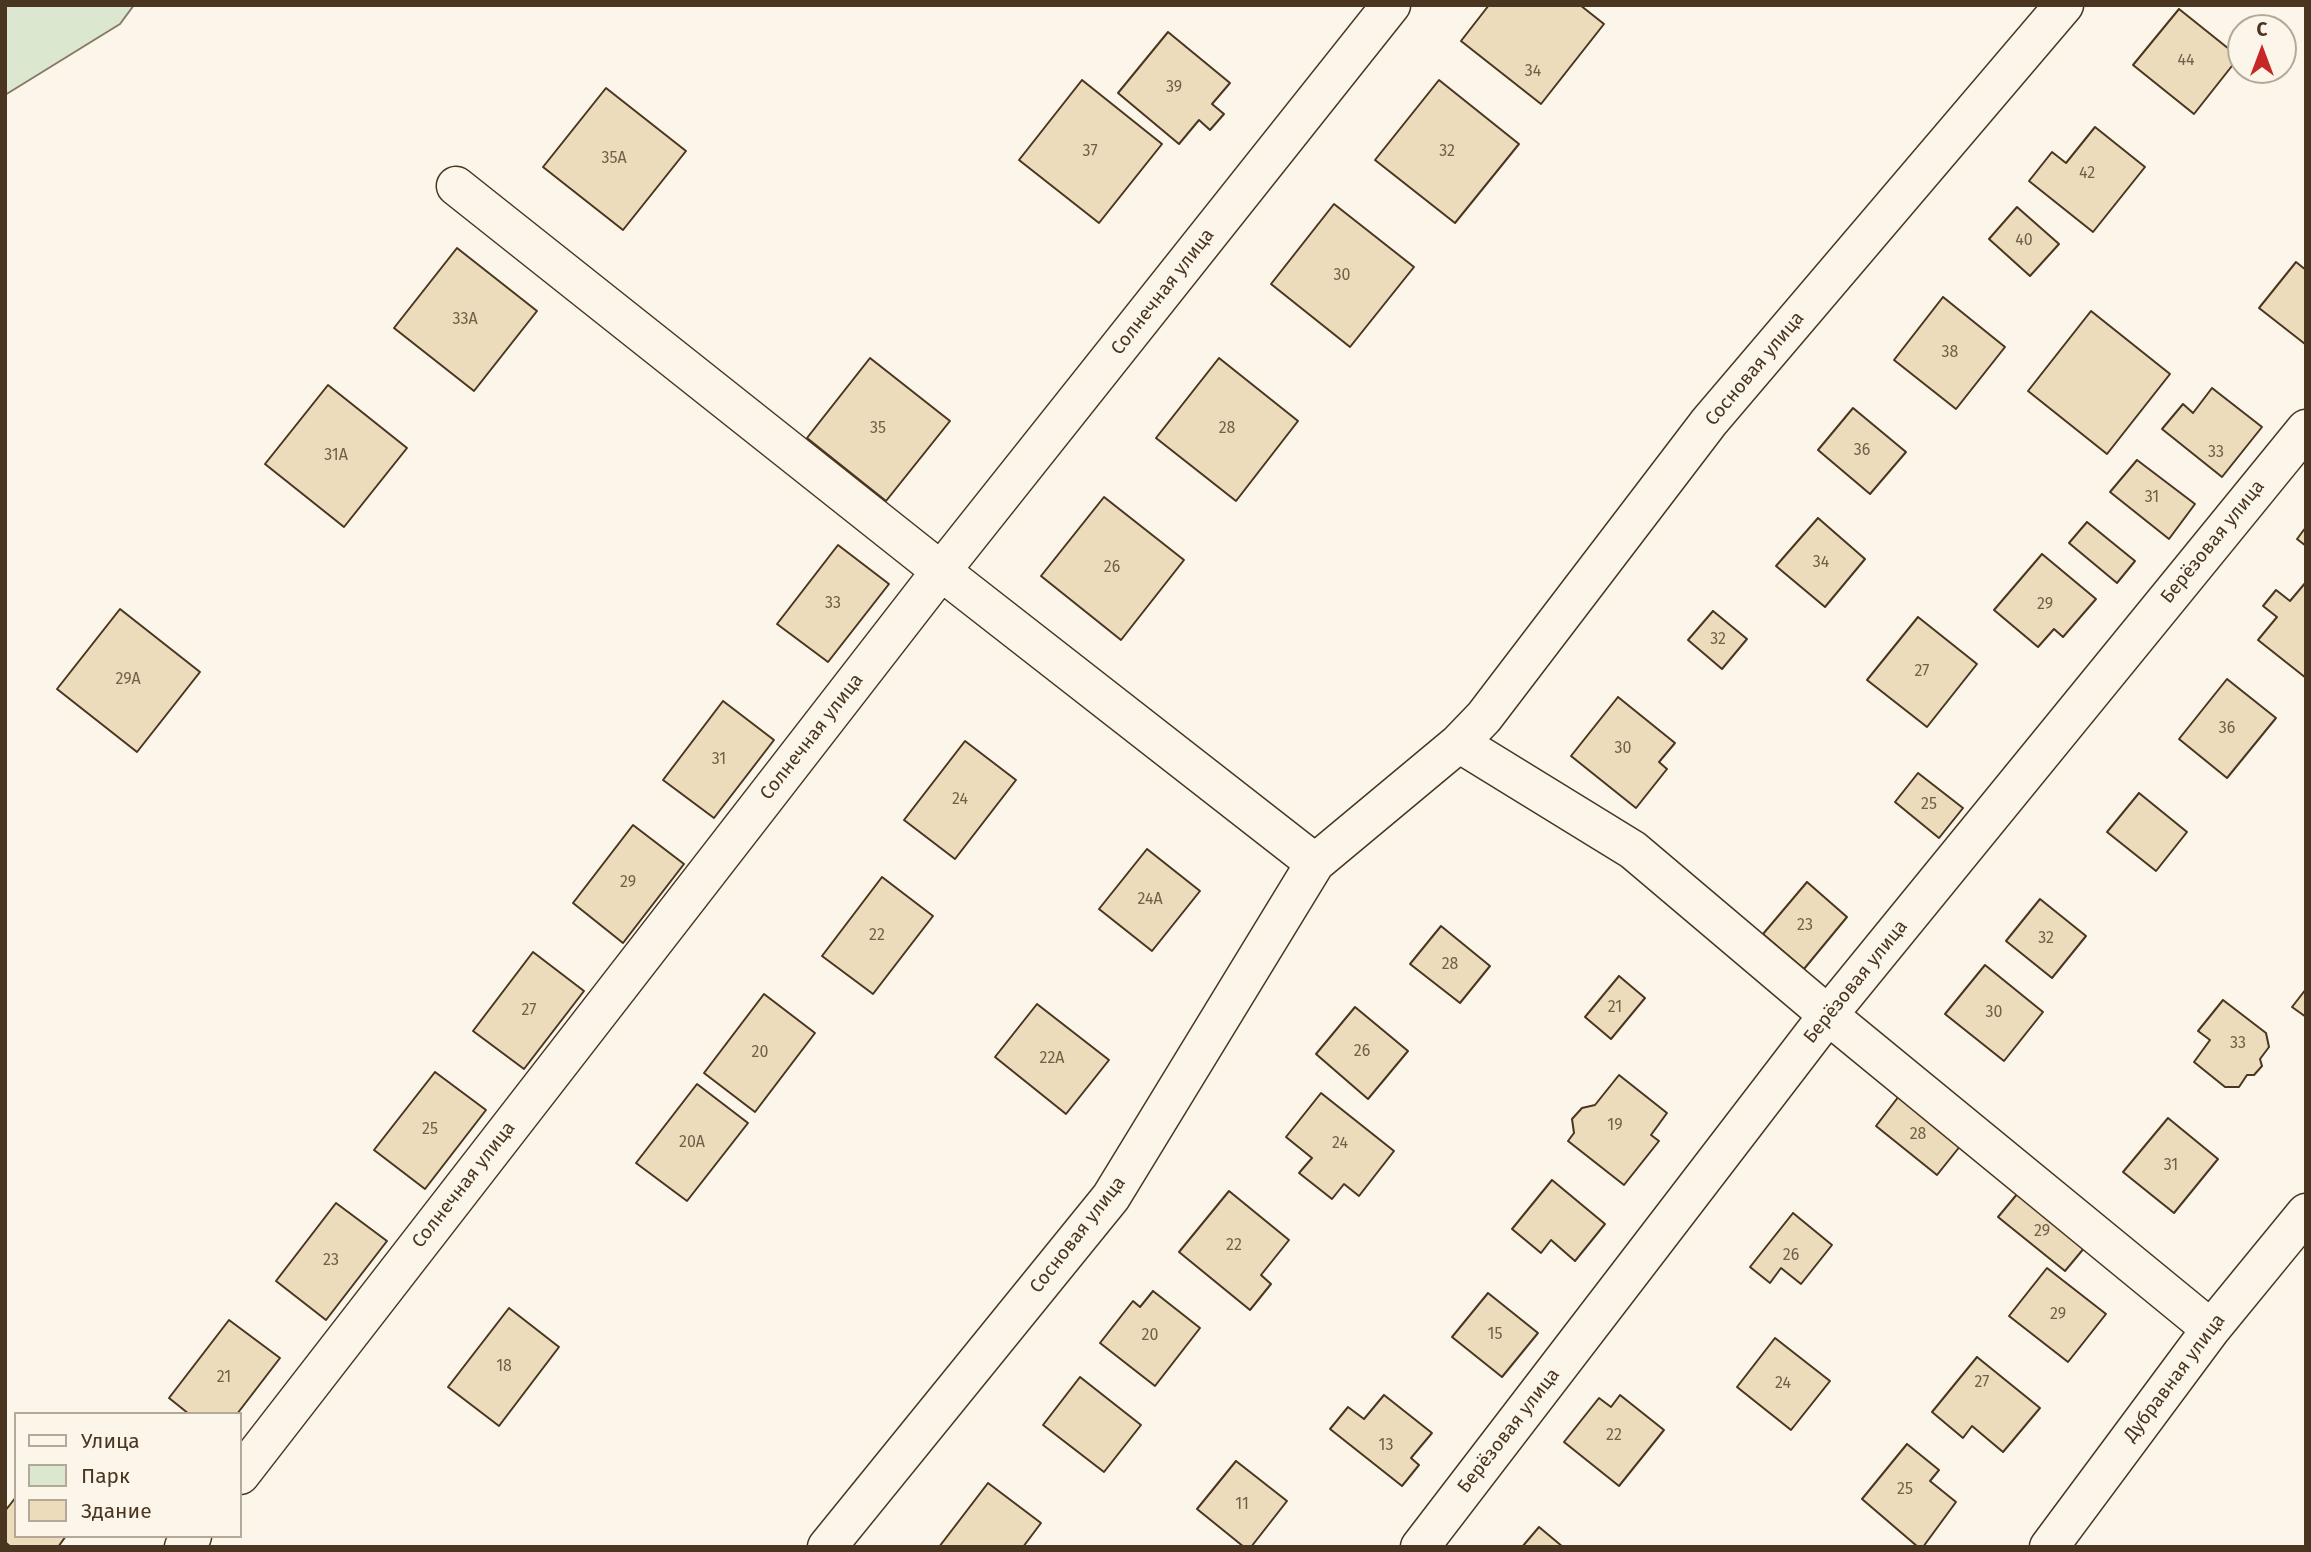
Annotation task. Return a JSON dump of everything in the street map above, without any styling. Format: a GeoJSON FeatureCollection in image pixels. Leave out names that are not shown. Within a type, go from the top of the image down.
{"type":"FeatureCollection","features":[{"type":"Feature","properties":{"kind":"street","name":"Солнечная улица"},"geometry":{"type":"LineString","coordinates":[[242,1472],[941,571],[1391,5]]}},
{"type":"Feature","properties":{"kind":"street","name":"Сосновая улица"},"geometry":{"type":"LineString","coordinates":[[827,1547],[1111,1197],[1315,863],[1459,743],[1483,718],[1709,422],[2064,5]]}},
{"type":"Feature","properties":{"kind":"street"},"geometry":{"type":"LineString","coordinates":[[456,186],[941,571],[1315,863]]}},
{"type":"Feature","properties":{"kind":"street","name":"Берёзовая улица"},"geometry":{"type":"LineString","coordinates":[[1420,1547],[1828,1015],[2306,429]]}},
{"type":"Feature","properties":{"kind":"street"},"geometry":{"type":"LineString","coordinates":[[1459,743],[1633,850],[1828,1015],[2211,1329]]}},
{"type":"Feature","properties":{"kind":"street","name":"Дубравная улица"},"geometry":{"type":"LineString","coordinates":[[2049,1547],[2211,1329],[2306,1213]]}},
{"type":"Feature","properties":{"kind":"green space"},"geometry":{"type":"Polygon","coordinates":[[[5,5],[134,5],[120,24],[5,95],[5,5]]]}},
{"type":"Feature","properties":{"kind":"building"},"geometry":{"type":"Polygon","coordinates":[[[1489,5],[1580,5],[1604,24],[1541,104],[1461,41],[1489,5]]]}},
{"type":"Feature","properties":{"kind":"building"},"geometry":{"type":"Polygon","coordinates":[[[2179,9],[2227,47],[2227,72],[2194,114],[2133,65],[2179,9]]]}},
{"type":"Feature","properties":{"kind":"building"},"geometry":{"type":"Polygon","coordinates":[[[1168,32],[1230,83],[1212,104],[1224,114],[1210,130],[1199,120],[1179,144],[1118,93],[1168,32]]]}},
{"type":"Feature","properties":{"kind":"building"},"geometry":{"type":"Polygon","coordinates":[[[1082,80],[1162,144],[1099,223],[1019,160],[1082,80]]]}},
{"type":"Feature","properties":{"kind":"building"},"geometry":{"type":"Polygon","coordinates":[[[1439,80],[1519,144],[1455,223],[1375,160],[1439,80]]]}},
{"type":"Feature","properties":{"kind":"building"},"geometry":{"type":"Polygon","coordinates":[[[606,88],[686,151],[623,230],[543,167],[606,88]]]}},
{"type":"Feature","properties":{"kind":"building"},"geometry":{"type":"Polygon","coordinates":[[[2095,127],[2145,167],[2093,232],[2029,181],[2052,152],[2066,163],[2095,127]]]}},
{"type":"Feature","properties":{"kind":"building"},"geometry":{"type":"Polygon","coordinates":[[[1334,204],[1414,267],[1350,347],[1271,284],[1334,204]]]}},
{"type":"Feature","properties":{"kind":"building"},"geometry":{"type":"Polygon","coordinates":[[[2017,207],[2059,244],[2030,276],[1989,239],[2017,207]]]}},
{"type":"Feature","properties":{"kind":"building"},"geometry":{"type":"Polygon","coordinates":[[[457,248],[537,311],[474,391],[394,328],[457,248]]]}},
{"type":"Feature","properties":{"kind":"building"},"geometry":{"type":"Polygon","coordinates":[[[2296,262],[2306,270],[2305,344],[2259,308],[2296,262]]]}},
{"type":"Feature","properties":{"kind":"building"},"geometry":{"type":"Polygon","coordinates":[[[1943,297],[2005,347],[1956,409],[1894,360],[1943,297]]]}},
{"type":"Feature","properties":{"kind":"building"},"geometry":{"type":"Polygon","coordinates":[[[2091,311],[2170,374],[2107,454],[2028,391],[2091,311]]]}},
{"type":"Feature","properties":{"kind":"building"},"geometry":{"type":"Polygon","coordinates":[[[870,358],[950,421],[886,501],[807,438],[870,358]]]}},
{"type":"Feature","properties":{"kind":"building"},"geometry":{"type":"Polygon","coordinates":[[[1219,358],[1298,421],[1236,501],[1156,438],[1219,358]]]}},
{"type":"Feature","properties":{"kind":"building"},"geometry":{"type":"Polygon","coordinates":[[[328,385],[407,448],[344,527],[265,464],[328,385]]]}},
{"type":"Feature","properties":{"kind":"building"},"geometry":{"type":"Polygon","coordinates":[[[2212,388],[2262,427],[2222,477],[2162,429],[2183,404],[2193,413],[2212,388]]]}},
{"type":"Feature","properties":{"kind":"building"},"geometry":{"type":"Polygon","coordinates":[[[1853,408],[1906,452],[1870,494],[1818,450],[1853,408]]]}},
{"type":"Feature","properties":{"kind":"building"},"geometry":{"type":"Polygon","coordinates":[[[2137,460],[2195,504],[2169,539],[2110,492],[2137,460]]]}},
{"type":"Feature","properties":{"kind":"building"},"geometry":{"type":"Polygon","coordinates":[[[1104,497],[1184,560],[1121,640],[1041,576],[1104,497]]]}},
{"type":"Feature","properties":{"kind":"building"},"geometry":{"type":"Polygon","coordinates":[[[1818,518],[1865,559],[1825,607],[1776,566],[1818,518]]]}},
{"type":"Feature","properties":{"kind":"building"},"geometry":{"type":"Polygon","coordinates":[[[2087,522],[2135,561],[2117,583],[2069,543],[2087,522]]]}},
{"type":"Feature","properties":{"kind":"building"},"geometry":{"type":"Polygon","coordinates":[[[2306,527],[2306,546],[2297,539],[2306,527]]]}},
{"type":"Feature","properties":{"kind":"building"},"geometry":{"type":"Polygon","coordinates":[[[838,545],[889,584],[828,662],[777,624],[838,545]]]}},
{"type":"Feature","properties":{"kind":"building"},"geometry":{"type":"Polygon","coordinates":[[[2042,554],[2096,599],[2063,637],[2054,629],[2038,647],[1994,610],[2042,554]]]}},
{"type":"Feature","properties":{"kind":"building"},"geometry":{"type":"Polygon","coordinates":[[[2306,582],[2306,678],[2258,640],[2277,617],[2263,606],[2276,590],[2290,601],[2306,582]]]}},
{"type":"Feature","properties":{"kind":"building"},"geometry":{"type":"Polygon","coordinates":[[[120,609],[200,672],[137,752],[57,689],[120,609]]]}},
{"type":"Feature","properties":{"kind":"building"},"geometry":{"type":"Polygon","coordinates":[[[1713,611],[1747,639],[1722,669],[1688,640],[1713,611]]]}},
{"type":"Feature","properties":{"kind":"building"},"geometry":{"type":"Polygon","coordinates":[[[1918,617],[1977,664],[1927,727],[1867,680],[1918,617]]]}},
{"type":"Feature","properties":{"kind":"building"},"geometry":{"type":"Polygon","coordinates":[[[2227,679],[2276,718],[2227,778],[2179,739],[2227,679]]]}},
{"type":"Feature","properties":{"kind":"building"},"geometry":{"type":"Polygon","coordinates":[[[1618,697],[1675,743],[1659,762],[1667,769],[1636,808],[1571,756],[1618,697]]]}},
{"type":"Feature","properties":{"kind":"building"},"geometry":{"type":"Polygon","coordinates":[[[723,701],[774,740],[714,818],[663,780],[723,701]]]}},
{"type":"Feature","properties":{"kind":"building"},"geometry":{"type":"Polygon","coordinates":[[[965,741],[1016,780],[955,859],[904,820],[965,741]]]}},
{"type":"Feature","properties":{"kind":"building"},"geometry":{"type":"Polygon","coordinates":[[[1918,773],[1963,808],[1939,838],[1895,802],[1918,773]]]}},
{"type":"Feature","properties":{"kind":"building"},"geometry":{"type":"Polygon","coordinates":[[[2139,793],[2187,832],[2156,871],[2107,832],[2139,793]]]}},
{"type":"Feature","properties":{"kind":"building"},"geometry":{"type":"Polygon","coordinates":[[[633,825],[684,864],[623,943],[573,903],[633,825]]]}},
{"type":"Feature","properties":{"kind":"building"},"geometry":{"type":"Polygon","coordinates":[[[1147,849],[1200,891],[1152,951],[1099,909],[1147,849]]]}},
{"type":"Feature","properties":{"kind":"building"},"geometry":{"type":"Polygon","coordinates":[[[882,877],[933,916],[873,994],[822,956],[882,877]]]}},
{"type":"Feature","properties":{"kind":"building"},"geometry":{"type":"Polygon","coordinates":[[[1807,882],[1847,917],[1804,969],[1763,934],[1807,882]]]}},
{"type":"Feature","properties":{"kind":"building"},"geometry":{"type":"Polygon","coordinates":[[[2040,899],[2086,936],[2052,978],[2006,941],[2040,899]]]}},
{"type":"Feature","properties":{"kind":"building"},"geometry":{"type":"Polygon","coordinates":[[[1441,926],[1490,966],[1460,1003],[1410,964],[1441,926]]]}},
{"type":"Feature","properties":{"kind":"building"},"geometry":{"type":"Polygon","coordinates":[[[533,952],[584,991],[524,1069],[473,1031],[533,952]]]}},
{"type":"Feature","properties":{"kind":"building"},"geometry":{"type":"Polygon","coordinates":[[[1985,965],[2043,1012],[2004,1061],[1945,1014],[1985,965]]]}},
{"type":"Feature","properties":{"kind":"building"},"geometry":{"type":"Polygon","coordinates":[[[1619,976],[1645,998],[1611,1039],[1585,1017],[1619,976]]]}},
{"type":"Feature","properties":{"kind":"building"},"geometry":{"type":"Polygon","coordinates":[[[2306,989],[2306,1017],[2292,1007],[2306,989]]]}},
{"type":"Feature","properties":{"kind":"building"},"geometry":{"type":"Polygon","coordinates":[[[764,994],[815,1033],[755,1112],[704,1073],[764,994]]]}},
{"type":"Feature","properties":{"kind":"building"},"geometry":{"type":"Polygon","coordinates":[[[2223,1000],[2266,1033],[2269,1047],[2260,1059],[2262,1066],[2254,1075],[2247,1075],[2239,1087],[2225,1087],[2194,1062],[2210,1040],[2198,1031],[2223,1000]]]}},
{"type":"Feature","properties":{"kind":"building"},"geometry":{"type":"Polygon","coordinates":[[[1037,1004],[1109,1060],[1066,1114],[995,1057],[1037,1004]]]}},
{"type":"Feature","properties":{"kind":"building"},"geometry":{"type":"Polygon","coordinates":[[[1355,1007],[1408,1051],[1368,1099],[1316,1054],[1355,1007]]]}},
{"type":"Feature","properties":{"kind":"building"},"geometry":{"type":"Polygon","coordinates":[[[435,1072],[486,1110],[425,1189],[374,1150],[435,1072]]]}},
{"type":"Feature","properties":{"kind":"building"},"geometry":{"type":"Polygon","coordinates":[[[1619,1075],[1667,1113],[1651,1135],[1659,1141],[1624,1185],[1568,1141],[1574,1133],[1572,1119],[1582,1108],[1595,1105],[1619,1075]]]}},
{"type":"Feature","properties":{"kind":"building"},"geometry":{"type":"Polygon","coordinates":[[[697,1084],[748,1123],[687,1201],[636,1163],[697,1084]]]}},
{"type":"Feature","properties":{"kind":"building"},"geometry":{"type":"Polygon","coordinates":[[[1321,1093],[1394,1151],[1359,1196],[1344,1184],[1332,1199],[1299,1173],[1312,1158],[1286,1137],[1321,1093]]]}},
{"type":"Feature","properties":{"kind":"building"},"geometry":{"type":"Polygon","coordinates":[[[1899,1096],[1961,1145],[1937,1175],[1876,1126],[1899,1096]]]}},
{"type":"Feature","properties":{"kind":"building"},"geometry":{"type":"Polygon","coordinates":[[[2168,1118],[2218,1159],[2174,1213],[2123,1172],[2168,1118]]]}},
{"type":"Feature","properties":{"kind":"building"},"geometry":{"type":"Polygon","coordinates":[[[1552,1180],[1605,1224],[1575,1261],[1551,1240],[1541,1253],[1512,1229],[1552,1180]]]}},
{"type":"Feature","properties":{"kind":"building"},"geometry":{"type":"Polygon","coordinates":[[[1229,1191],[1289,1240],[1261,1275],[1271,1284],[1250,1310],[1179,1252],[1229,1191]]]}},
{"type":"Feature","properties":{"kind":"building"},"geometry":{"type":"Polygon","coordinates":[[[2018,1193],[2085,1247],[2065,1271],[1998,1217],[2018,1193]]]}},
{"type":"Feature","properties":{"kind":"building"},"geometry":{"type":"Polygon","coordinates":[[[336,1203],[387,1241],[326,1320],[276,1281],[336,1203]]]}},
{"type":"Feature","properties":{"kind":"building"},"geometry":{"type":"Polygon","coordinates":[[[1793,1213],[1832,1245],[1801,1284],[1781,1268],[1770,1283],[1750,1267],[1793,1213]]]}},
{"type":"Feature","properties":{"kind":"building"},"geometry":{"type":"Polygon","coordinates":[[[2047,1268],[2106,1314],[2068,1362],[2009,1316],[2047,1268]]]}},
{"type":"Feature","properties":{"kind":"building"},"geometry":{"type":"Polygon","coordinates":[[[1153,1291],[1200,1328],[1155,1386],[1100,1343],[1133,1301],[1140,1307],[1153,1291]]]}},
{"type":"Feature","properties":{"kind":"building"},"geometry":{"type":"Polygon","coordinates":[[[1488,1293],[1538,1333],[1502,1377],[1452,1337],[1488,1293]]]}},
{"type":"Feature","properties":{"kind":"building"},"geometry":{"type":"Polygon","coordinates":[[[509,1308],[559,1347],[499,1426],[448,1387],[509,1308]]]}},
{"type":"Feature","properties":{"kind":"building"},"geometry":{"type":"Polygon","coordinates":[[[229,1320],[280,1358],[239,1412],[186,1412],[169,1398],[229,1320]]]}},
{"type":"Feature","properties":{"kind":"building"},"geometry":{"type":"Polygon","coordinates":[[[1775,1338],[1830,1381],[1791,1430],[1737,1387],[1775,1338]]]}},
{"type":"Feature","properties":{"kind":"building"},"geometry":{"type":"Polygon","coordinates":[[[1977,1357],[2040,1408],[2003,1452],[1972,1426],[1963,1438],[1932,1412],[1977,1357]]]}},
{"type":"Feature","properties":{"kind":"building"},"geometry":{"type":"Polygon","coordinates":[[[1080,1377],[1141,1425],[1104,1472],[1043,1425],[1080,1377]]]}},
{"type":"Feature","properties":{"kind":"building"},"geometry":{"type":"Polygon","coordinates":[[[1384,1395],[1432,1433],[1411,1458],[1419,1465],[1402,1486],[1330,1429],[1348,1407],[1364,1419],[1384,1395]]]}},
{"type":"Feature","properties":{"kind":"building"},"geometry":{"type":"Polygon","coordinates":[[[1620,1395],[1664,1430],[1619,1486],[1564,1442],[1599,1398],[1611,1407],[1620,1395]]]}},
{"type":"Feature","properties":{"kind":"building"},"geometry":{"type":"Polygon","coordinates":[[[1907,1444],[1939,1470],[1930,1481],[1956,1502],[1923,1547],[1918,1547],[1862,1499],[1907,1444]]]}},
{"type":"Feature","properties":{"kind":"building"},"geometry":{"type":"Polygon","coordinates":[[[1236,1461],[1287,1501],[1251,1547],[1244,1547],[1197,1509],[1236,1461]]]}},
{"type":"Feature","properties":{"kind":"building"},"geometry":{"type":"Polygon","coordinates":[[[988,1483],[1041,1523],[1023,1547],[939,1547],[988,1483]]]}},
{"type":"Feature","properties":{"kind":"building"},"geometry":{"type":"Polygon","coordinates":[[[14,1500],[14,1538],[65,1538],[58,1547],[11,1547],[5,1542],[5,1511],[14,1500]]]}},
{"type":"Feature","properties":{"kind":"building"},"geometry":{"type":"Polygon","coordinates":[[[1539,1527],[1563,1547],[1522,1547],[1539,1527]]]}}]}
